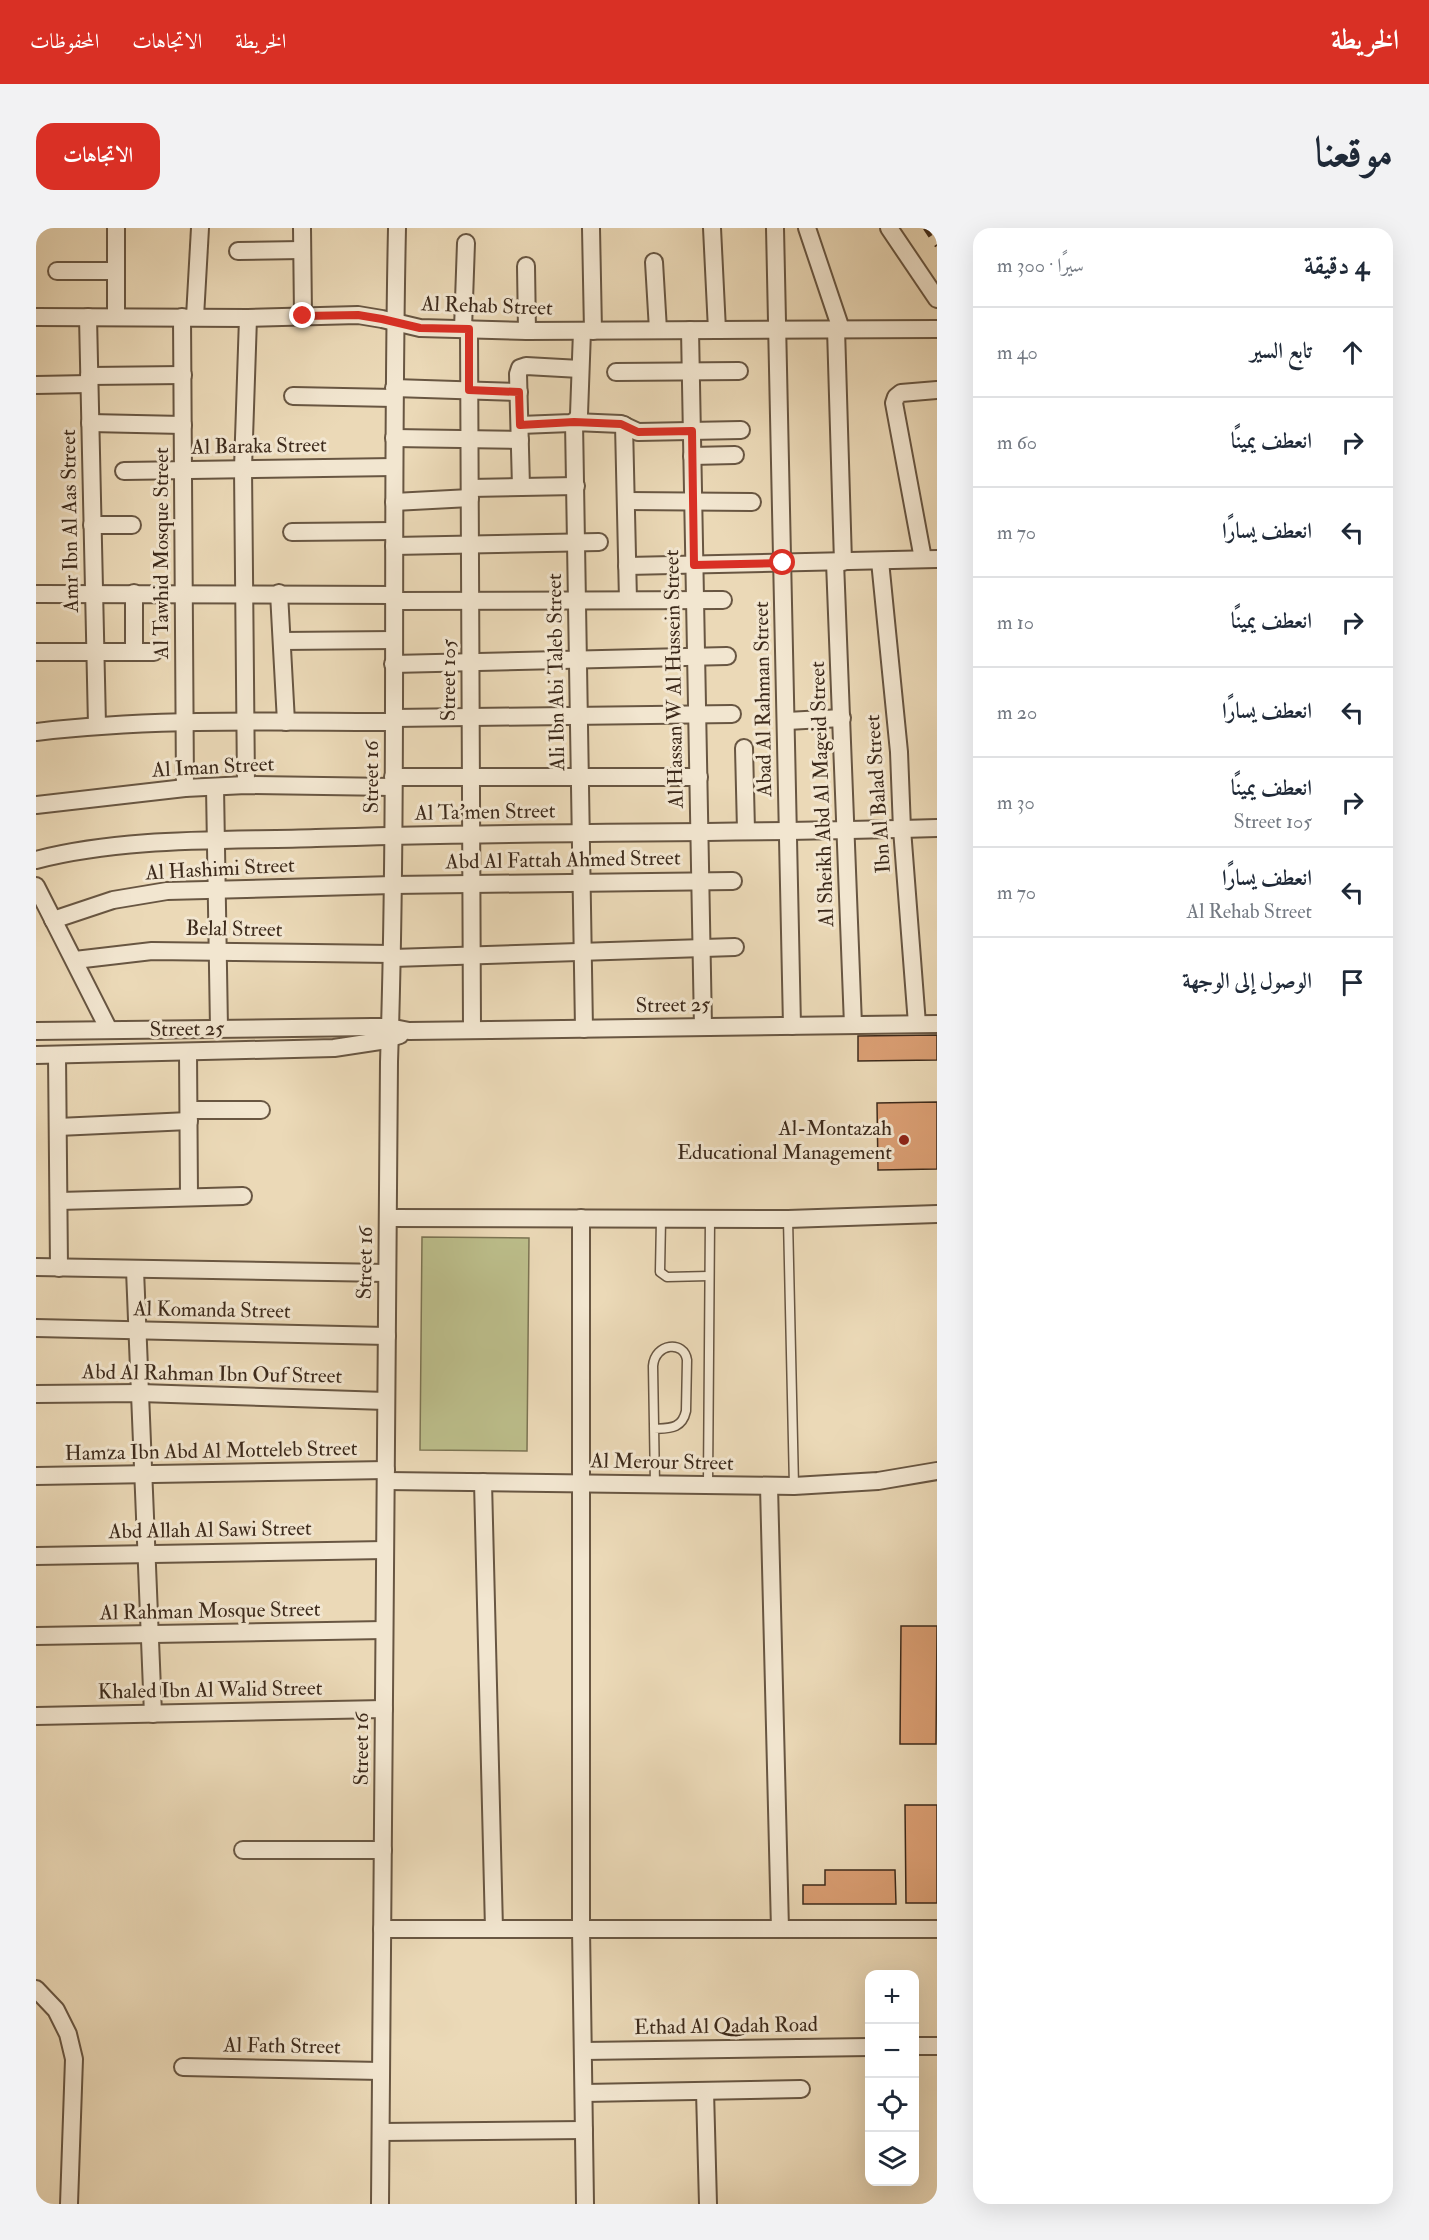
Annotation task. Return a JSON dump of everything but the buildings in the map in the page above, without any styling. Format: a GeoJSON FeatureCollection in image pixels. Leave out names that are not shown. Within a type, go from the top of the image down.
{"type":"FeatureCollection","features":[{"type":"Feature","properties":{"kind":"street"},"geometry":{"type":"LineString","coordinates":[[116,228],[116,317]]}},
{"type":"Feature","properties":{"kind":"street"},"geometry":{"type":"LineString","coordinates":[[189,317],[200,228]]}},
{"type":"Feature","properties":{"kind":"street"},"geometry":{"type":"LineString","coordinates":[[302,228],[303,316]]}},
{"type":"Feature","properties":{"kind":"street","name":"Street 16"},"geometry":{"type":"LineString","coordinates":[[380,2204],[389,1033],[393,956],[394,393],[397,228]]}},
{"type":"Feature","properties":{"kind":"street","name":"Ali Ibn Abi Taleb Street"},"geometry":{"type":"LineString","coordinates":[[584,1029],[574,422],[578,417],[580,369],[587,331],[591,228]]}},
{"type":"Feature","properties":{"kind":"street"},"geometry":{"type":"LineString","coordinates":[[712,228],[717,330]]}},
{"type":"Feature","properties":{"kind":"street","name":"Abad Al Rahman Street"},"geometry":{"type":"LineString","coordinates":[[775,228],[792,1026]]}},
{"type":"Feature","properties":{"kind":"street","name":"Al Sheikh Abd Al Mageid Street"},"geometry":{"type":"LineString","coordinates":[[807,228],[838,329],[842,718],[852,1025]]}},
{"type":"Feature","properties":{"kind":"street"},"geometry":{"type":"LineString","coordinates":[[889,228],[937,299]]}},
{"type":"Feature","properties":{"kind":"street","name":"Street 105"},"geometry":{"type":"LineString","coordinates":[[466,243],[470,440],[472,1030]]}},
{"type":"Feature","properties":{"kind":"street"},"geometry":{"type":"LineString","coordinates":[[238,251],[302,250]]}},
{"type":"Feature","properties":{"kind":"street"},"geometry":{"type":"LineString","coordinates":[[654,262],[657,330]]}},
{"type":"Feature","properties":{"kind":"street"},"geometry":{"type":"LineString","coordinates":[[526,266],[527,331]]}},
{"type":"Feature","properties":{"kind":"street"},"geometry":{"type":"LineString","coordinates":[[57,271],[116,271]]}},
{"type":"Feature","properties":{"kind":"street","name":"Al Rehab Street"},"geometry":{"type":"LineString","coordinates":[[36,317],[248,318],[358,315],[420,328],[527,331],[937,329]]}},
{"type":"Feature","properties":{"kind":"street","name":"Amr Ibn Al Aas Street"},"geometry":{"type":"LineString","coordinates":[[88,317],[97,725]]}},
{"type":"Feature","properties":{"kind":"street","name":"Al Tawhid Mosque Street"},"geometry":{"type":"LineString","coordinates":[[185,788],[183,375],[189,317]]}},
{"type":"Feature","properties":{"kind":"street"},"geometry":{"type":"LineString","coordinates":[[246,785],[243,468],[248,318]]}},
{"type":"Feature","properties":{"kind":"street","name":"Al Hassan W Al Hussein Street"},"geometry":{"type":"LineString","coordinates":[[690,330],[704,1027]]}},
{"type":"Feature","properties":{"kind":"street"},"geometry":{"type":"LineString","coordinates":[[521,487],[518,371],[522,366],[580,369]]}},
{"type":"Feature","properties":{"kind":"street"},"geometry":{"type":"LineString","coordinates":[[616,372],[740,371]]}},
{"type":"Feature","properties":{"kind":"street"},"geometry":{"type":"LineString","coordinates":[[36,385],[183,375]]}},
{"type":"Feature","properties":{"kind":"street"},"geometry":{"type":"LineString","coordinates":[[292,396],[469,390],[519,392]]}},
{"type":"Feature","properties":{"kind":"street"},"geometry":{"type":"LineString","coordinates":[[627,566],[930,559],[894,403],[896,397],[901,393],[937,390]]}},
{"type":"Feature","properties":{"kind":"street"},"geometry":{"type":"LineString","coordinates":[[394,438],[470,440],[574,422],[624,425],[638,432],[741,430]]}},
{"type":"Feature","properties":{"kind":"street"},"geometry":{"type":"LineString","coordinates":[[90,423],[183,425]]}},
{"type":"Feature","properties":{"kind":"street"},"geometry":{"type":"LineString","coordinates":[[624,425],[628,600]]}},
{"type":"Feature","properties":{"kind":"street"},"geometry":{"type":"LineString","coordinates":[[692,456],[735,455]]}},
{"type":"Feature","properties":{"kind":"street","name":"Al Baraka Street"},"geometry":{"type":"LineString","coordinates":[[124,471],[394,467]]}},
{"type":"Feature","properties":{"kind":"street"},"geometry":{"type":"LineString","coordinates":[[394,502],[521,487],[576,486]]}},
{"type":"Feature","properties":{"kind":"street"},"geometry":{"type":"LineString","coordinates":[[627,501],[752,502]]}},
{"type":"Feature","properties":{"kind":"street"},"geometry":{"type":"LineString","coordinates":[[92,525],[132,525]]}},
{"type":"Feature","properties":{"kind":"street"},"geometry":{"type":"LineString","coordinates":[[292,532],[470,544],[599,542]]}},
{"type":"Feature","properties":{"kind":"street","name":"Ibn Al Balad Street"},"geometry":{"type":"LineString","coordinates":[[880,561],[899,752],[902,829],[917,1024]]}},
{"type":"Feature","properties":{"kind":"street"},"geometry":{"type":"LineString","coordinates":[[134,593],[134,652]]}},
{"type":"Feature","properties":{"kind":"street"},"geometry":{"type":"LineString","coordinates":[[279,593],[286,722]]}},
{"type":"Feature","properties":{"kind":"street"},"geometry":{"type":"LineString","coordinates":[[36,594],[279,593],[470,601],[723,600]]}},
{"type":"Feature","properties":{"kind":"street"},"geometry":{"type":"LineString","coordinates":[[282,641],[394,640]]}},
{"type":"Feature","properties":{"kind":"street"},"geometry":{"type":"LineString","coordinates":[[36,652],[154,652]]}},
{"type":"Feature","properties":{"kind":"street"},"geometry":{"type":"LineString","coordinates":[[393,664],[727,656]]}},
{"type":"Feature","properties":{"kind":"street"},"geometry":{"type":"LineString","coordinates":[[36,732],[97,725],[185,722],[732,714]]}},
{"type":"Feature","properties":{"kind":"street"},"geometry":{"type":"LineString","coordinates":[[787,721],[842,718]]}},
{"type":"Feature","properties":{"kind":"street"},"geometry":{"type":"LineString","coordinates":[[744,748],[746,830]]}},
{"type":"Feature","properties":{"kind":"street","name":"Al Iman Street"},"geometry":{"type":"LineString","coordinates":[[36,805],[185,788],[246,785],[393,782],[471,777],[699,777]]}},
{"type":"Feature","properties":{"kind":"street"},"geometry":{"type":"LineString","coordinates":[[215,787],[219,1028]]}},
{"type":"Feature","properties":{"kind":"street","name":"Al Ta'men Street"},"geometry":{"type":"LineString","coordinates":[[36,860],[67,852],[140,843],[393,836],[937,828]]}},
{"type":"Feature","properties":{"kind":"street","name":"Abd Al Fattah Ahmed Street"},"geometry":{"type":"LineString","coordinates":[[393,885],[733,881]]}},
{"type":"Feature","properties":{"kind":"street","name":"Al Hashimi Street"},"geometry":{"type":"LineString","coordinates":[[53,920],[113,900],[166,891],[393,885]]}},
{"type":"Feature","properties":{"kind":"street"},"geometry":{"type":"LineString","coordinates":[[36,886],[110,1030]]}},
{"type":"Feature","properties":{"kind":"street","name":"Belal Street"},"geometry":{"type":"LineString","coordinates":[[75,960],[152,951],[393,956],[735,946]]}},
{"type":"Feature","properties":{"kind":"street","name":"Street 25"},"geometry":{"type":"LineString","coordinates":[[36,1031],[219,1028],[389,1033],[937,1024]]}},
{"type":"Feature","properties":{"kind":"street","name":"Street 25"},"geometry":{"type":"LineString","coordinates":[[36,1055],[334,1048],[389,1033]]}},
{"type":"Feature","properties":{"kind":"street"},"geometry":{"type":"LineString","coordinates":[[188,1052],[189,1197]]}},
{"type":"Feature","properties":{"kind":"street"},"geometry":{"type":"LineString","coordinates":[[57,1055],[60,1268]]}},
{"type":"Feature","properties":{"kind":"street"},"geometry":{"type":"LineString","coordinates":[[58,1127],[261,1110]]}},
{"type":"Feature","properties":{"kind":"street"},"geometry":{"type":"LineString","coordinates":[[59,1201],[243,1196]]}},
{"type":"Feature","properties":{"kind":"street"},"geometry":{"type":"LineString","coordinates":[[388,1218],[788,1219],[937,1214]]}},
{"type":"Feature","properties":{"kind":"street"},"geometry":{"type":"LineString","coordinates":[[581,1218],[581,1929],[585,2204]]}},
{"type":"Feature","properties":{"kind":"street"},"geometry":{"type":"LineString","coordinates":[[36,1267],[387,1273]]}},
{"type":"Feature","properties":{"kind":"street"},"geometry":{"type":"LineString","coordinates":[[135,1270],[153,1714]]}},
{"type":"Feature","properties":{"kind":"street","name":"Al Komanda Street"},"geometry":{"type":"LineString","coordinates":[[36,1328],[387,1336]]}},
{"type":"Feature","properties":{"kind":"street","name":"Abd Al Rahman Ibn Ouf Street"},"geometry":{"type":"LineString","coordinates":[[36,1394],[140,1393],[386,1401]]}},
{"type":"Feature","properties":{"kind":"street","name":"Al Merour Street"},"geometry":{"type":"LineString","coordinates":[[386,1476],[483,1482],[794,1486],[878,1481],[937,1471]]}},
{"type":"Feature","properties":{"kind":"street","name":"Hamza Ibn Abd Al Motteleb Street"},"geometry":{"type":"LineString","coordinates":[[36,1476],[144,1474],[386,1476]]}},
{"type":"Feature","properties":{"kind":"street"},"geometry":{"type":"LineString","coordinates":[[483,1482],[494,1929]]}},
{"type":"Feature","properties":{"kind":"street"},"geometry":{"type":"LineString","coordinates":[[768,1486],[780,1929]]}},
{"type":"Feature","properties":{"kind":"street","name":"Abd Allah Al Sawi Street"},"geometry":{"type":"LineString","coordinates":[[36,1556],[385,1550]]}},
{"type":"Feature","properties":{"kind":"street","name":"Al Rahman Mosque Street"},"geometry":{"type":"LineString","coordinates":[[36,1636],[384,1630]]}},
{"type":"Feature","properties":{"kind":"street","name":"Khaled Ibn Al Walid Street"},"geometry":{"type":"LineString","coordinates":[[36,1716],[384,1709]]}},
{"type":"Feature","properties":{"kind":"street"},"geometry":{"type":"LineString","coordinates":[[243,1850],[383,1850]]}},
{"type":"Feature","properties":{"kind":"street"},"geometry":{"type":"LineString","coordinates":[[382,1929],[937,1929]]}},
{"type":"Feature","properties":{"kind":"street"},"geometry":{"type":"LineString","coordinates":[[36,1989],[56,2010],[68,2034],[74,2059],[69,2204]]}},
{"type":"Feature","properties":{"kind":"street"},"geometry":{"type":"LineString","coordinates":[[919,2046],[937,2046]]}},
{"type":"Feature","properties":{"kind":"street","name":"Ethad Al Qadah Road"},"geometry":{"type":"LineString","coordinates":[[583,2051],[865,2047]]}},
{"type":"Feature","properties":{"kind":"street","name":"Al Fath Street"},"geometry":{"type":"LineString","coordinates":[[183,2067],[381,2071]]}},
{"type":"Feature","properties":{"kind":"street"},"geometry":{"type":"LineString","coordinates":[[584,2093],[801,2089]]}},
{"type":"Feature","properties":{"kind":"street"},"geometry":{"type":"LineString","coordinates":[[705,2091],[708,2204]]}},
{"type":"Feature","properties":{"kind":"street"},"geometry":{"type":"LineString","coordinates":[[381,2132],[584,2130]]}},
{"type":"Feature","properties":{"kind":"lane"},"geometry":{"type":"LineString","coordinates":[[661,1219],[660,1272],[667,1276],[709,1276]]}},
{"type":"Feature","properties":{"kind":"lane"},"geometry":{"type":"LineString","coordinates":[[708,1486],[710,1219]]}},
{"type":"Feature","properties":{"kind":"lane"},"geometry":{"type":"LineString","coordinates":[[788,1219],[794,1486]]}},
{"type":"Feature","properties":{"kind":"lane"},"geometry":{"type":"LineString","coordinates":[[654,1429],[672,1428],[679,1425],[686,1412],[687,1360],[686,1354],[676,1347],[666,1347],[658,1351],[654,1357],[654,1429],[655,1485]]}},
{"type":"Feature","properties":{"kind":"green space"},"geometry":{"type":"Polygon","coordinates":[[[422,1237],[529,1238],[527,1451],[420,1450],[422,1237]]]}},
{"type":"Feature","properties":{"kind":"railway"},"geometry":{"type":"LineString","coordinates":[[925,228],[937,246]]}},
{"type":"Feature","properties":{"kind":"place","name":"Al-Montazah Educational Management"},"geometry":{"type":"Point","coordinates":[904,1140]}},
{"type":"Feature","properties":{"kind":"route"},"geometry":{"type":"LineString","coordinates":[[303,316],[358,315],[420,328],[469,329],[469,390],[519,392],[520,425],[574,422],[621,424],[638,432],[692,431],[694,565],[783,563]]}}]}
